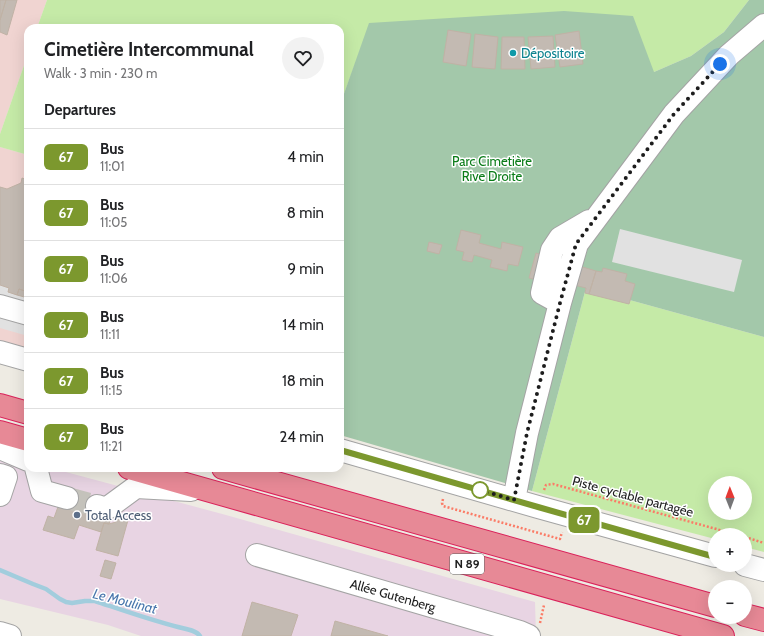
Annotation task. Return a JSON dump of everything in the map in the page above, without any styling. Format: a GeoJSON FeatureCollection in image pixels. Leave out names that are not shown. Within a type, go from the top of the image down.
{"type":"FeatureCollection","features":[{"type":"Feature","properties":{"kind":"highway"},"geometry":{"type":"LineString","coordinates":[[0,405],[24,412]]}},
{"type":"Feature","properties":{"kind":"highway"},"geometry":{"type":"LineString","coordinates":[[0,432],[24,439]]}},
{"type":"Feature","properties":{"kind":"highway","name":"N 89"},"geometry":{"type":"LineString","coordinates":[[143,472],[723,636]]}},
{"type":"Feature","properties":{"kind":"highway","name":"N 89"},"geometry":{"type":"LineString","coordinates":[[237,472],[708,604]]}},
{"type":"Feature","properties":{"kind":"highway"},"geometry":{"type":"LineString","coordinates":[[752,616],[764,620]]}},
{"type":"Feature","properties":{"kind":"street"},"geometry":{"type":"LineString","coordinates":[[748,39],[764,9]]}},
{"type":"Feature","properties":{"kind":"street"},"geometry":{"type":"LineString","coordinates":[[514,500],[527,433],[560,303],[542,293],[552,250],[560,238],[599,215],[674,114],[729,54],[764,24]]}},
{"type":"Feature","properties":{"kind":"street"},"geometry":{"type":"LineString","coordinates":[[0,306],[24,313]]}},
{"type":"Feature","properties":{"kind":"street"},"geometry":{"type":"LineString","coordinates":[[0,352],[24,359]]}},
{"type":"Feature","properties":{"kind":"street"},"geometry":{"type":"LineString","coordinates":[[0,448],[24,458]]}},
{"type":"Feature","properties":{"kind":"street"},"geometry":{"type":"LineString","coordinates":[[344,451],[708,554]]}},
{"type":"Feature","properties":{"kind":"street"},"geometry":{"type":"LineString","coordinates":[[37,472],[42,491],[67,498]]}},
{"type":"Feature","properties":{"kind":"street"},"geometry":{"type":"LineString","coordinates":[[0,475],[6,477],[0,496]]}},
{"type":"Feature","properties":{"kind":"street"},"geometry":{"type":"LineString","coordinates":[[97,506],[106,509],[136,487],[212,491]]}},
{"type":"Feature","properties":{"kind":"street","name":"Allée Gutenberg"},"geometry":{"type":"LineString","coordinates":[[257,556],[520,632],[534,630]]}},
{"type":"Feature","properties":{"kind":"street"},"geometry":{"type":"LineString","coordinates":[[752,567],[764,570]]}},
{"type":"Feature","properties":{"kind":"street"},"geometry":{"type":"LineString","coordinates":[[0,632],[10,636]]}},
{"type":"Feature","properties":{"kind":"path","name":"Piste cyclable partagée"},"geometry":{"type":"LineString","coordinates":[[538,507],[546,485],[553,484],[713,528]]}},
{"type":"Feature","properties":{"kind":"path"},"geometry":{"type":"LineString","coordinates":[[446,498],[442,501],[443,506],[560,539]]}},
{"type":"Feature","properties":{"kind":"path"},"geometry":{"type":"LineString","coordinates":[[752,539],[764,542]]}},
{"type":"Feature","properties":{"kind":"path"},"geometry":{"type":"LineString","coordinates":[[534,630],[546,600]]}},
{"type":"Feature","properties":{"kind":"shaded area"},"geometry":{"type":"Polygon","coordinates":[[[0,0],[47,0],[38,24],[24,24],[24,65],[0,134],[0,0]]]}},
{"type":"Feature","properties":{"kind":"shaded area"},"geometry":{"type":"Polygon","coordinates":[[[0,147],[24,154],[24,348],[0,341],[0,147]]]}},
{"type":"Feature","properties":{"kind":"shaded area"},"geometry":{"type":"Polygon","coordinates":[[[620,229],[742,260],[734,292],[612,262],[620,229]]]}},
{"type":"Feature","properties":{"kind":"shaded area"},"geometry":{"type":"Polygon","coordinates":[[[0,285],[9,288],[8,292],[17,295],[24,293],[24,335],[0,328],[0,285]]]}},
{"type":"Feature","properties":{"kind":"shaded area"},"geometry":{"type":"Polygon","coordinates":[[[0,455],[24,466],[24,472],[66,472],[226,515],[535,602],[536,636],[141,636],[108,625],[0,599],[0,455]]]}},
{"type":"Feature","properties":{"kind":"green space"},"geometry":{"type":"Polygon","coordinates":[[[47,0],[749,0],[724,32],[691,56],[654,72],[370,23],[344,94],[344,24],[38,24],[47,0]]]}},
{"type":"Feature","properties":{"kind":"green space","name":"Parc Cimetière Rive Droite"},"geometry":{"type":"Polygon","coordinates":[[[749,0],[764,0],[764,337],[586,288],[532,491],[344,436],[344,94],[369,23],[564,11],[633,16],[654,72],[691,56],[724,32],[749,0]]]}},
{"type":"Feature","properties":{"kind":"green space"},"geometry":{"type":"Polygon","coordinates":[[[24,65],[24,154],[0,147],[0,134],[24,65]]]}},
{"type":"Feature","properties":{"kind":"green space"},"geometry":{"type":"Polygon","coordinates":[[[586,288],[764,337],[764,552],[752,549],[752,528],[708,528],[708,537],[532,491],[586,288]]]}},
{"type":"Feature","properties":{"kind":"building"},"geometry":{"type":"Polygon","coordinates":[[[0,0],[6,0],[0,20],[0,0]]]}},
{"type":"Feature","properties":{"kind":"building"},"geometry":{"type":"Polygon","coordinates":[[[6,0],[17,0],[7,35],[0,32],[0,20],[6,0]]]}},
{"type":"Feature","properties":{"kind":"building"},"geometry":{"type":"Polygon","coordinates":[[[448,30],[471,34],[466,66],[443,62],[448,30]]]}},
{"type":"Feature","properties":{"kind":"building"},"geometry":{"type":"Polygon","coordinates":[[[579,31],[583,64],[560,67],[555,35],[579,31]]]}},
{"type":"Feature","properties":{"kind":"building"},"geometry":{"type":"Polygon","coordinates":[[[475,34],[498,37],[495,69],[472,67],[475,34]]]}},
{"type":"Feature","properties":{"kind":"building"},"geometry":{"type":"Polygon","coordinates":[[[553,36],[555,67],[531,69],[528,37],[553,36]]]}},
{"type":"Feature","properties":{"kind":"building","name":"Dépositoire"},"geometry":{"type":"Polygon","coordinates":[[[502,37],[524,37],[525,69],[501,69],[502,37]]]}},
{"type":"Feature","properties":{"kind":"building"},"geometry":{"type":"Polygon","coordinates":[[[22,178],[24,179],[24,291],[19,289],[17,295],[8,292],[9,288],[0,285],[0,187],[7,189],[21,183],[22,178]]]}},
{"type":"Feature","properties":{"kind":"building"},"geometry":{"type":"Polygon","coordinates":[[[461,230],[481,235],[479,243],[501,249],[502,242],[523,247],[518,266],[508,264],[507,271],[490,267],[492,260],[474,255],[472,262],[462,260],[464,252],[456,250],[461,230]]]}},
{"type":"Feature","properties":{"kind":"building"},"geometry":{"type":"Polygon","coordinates":[[[429,242],[442,245],[439,254],[427,251],[429,242]]]}},
{"type":"Feature","properties":{"kind":"building"},"geometry":{"type":"Polygon","coordinates":[[[536,253],[596,271],[589,294],[585,293],[586,288],[534,275],[533,279],[529,278],[536,253]]]}},
{"type":"Feature","properties":{"kind":"building"},"geometry":{"type":"Polygon","coordinates":[[[603,268],[627,274],[625,281],[635,284],[629,304],[589,294],[596,271],[602,272],[603,268]]]}},
{"type":"Feature","properties":{"kind":"building"},"geometry":{"type":"Polygon","coordinates":[[[19,289],[24,291],[24,297],[17,295],[19,289]]]}},
{"type":"Feature","properties":{"kind":"building","name":"Total Access"},"geometry":{"type":"Polygon","coordinates":[[[69,492],[99,500],[95,514],[111,519],[109,524],[104,523],[101,532],[79,525],[74,539],[43,530],[48,516],[54,518],[59,504],[69,492]]]}},
{"type":"Feature","properties":{"kind":"building"},"geometry":{"type":"Polygon","coordinates":[[[118,516],[128,520],[118,556],[96,550],[104,523],[109,524],[116,522],[118,516]]]}},
{"type":"Feature","properties":{"kind":"building"},"geometry":{"type":"Polygon","coordinates":[[[105,560],[116,563],[111,579],[100,576],[105,560]]]}},
{"type":"Feature","properties":{"kind":"building"},"geometry":{"type":"Polygon","coordinates":[[[252,602],[298,615],[291,636],[242,636],[252,602]]]}},
{"type":"Feature","properties":{"kind":"building"},"geometry":{"type":"Polygon","coordinates":[[[335,621],[388,636],[331,636],[335,621]]]}},
{"type":"Feature","properties":{"kind":"waterway","name":"Le Moulinat"},"geometry":{"type":"LineString","coordinates":[[0,570],[46,589],[66,602],[72,603],[95,601],[190,630],[196,632],[200,636]]}},
{"type":"Feature","properties":{"kind":"tunnel"},"geometry":{"type":"LineString","coordinates":[[67,498],[97,506]]}},
{"type":"Feature","properties":{"kind":"bus line","name":"67"},"geometry":{"type":"LineString","coordinates":[[344,451],[708,555]]}},
{"type":"Feature","properties":{"kind":"place","name":"Dépositoire"},"geometry":{"type":"Point","coordinates":[513,53]}},
{"type":"Feature","properties":{"kind":"place","name":"Total Access"},"geometry":{"type":"Point","coordinates":[77,515]}},
{"type":"Feature","properties":{"kind":"route"},"geometry":{"type":"LineString","coordinates":[[480,490],[514,500],[527,433],[576,244],[674,114],[720,64]]}}]}
